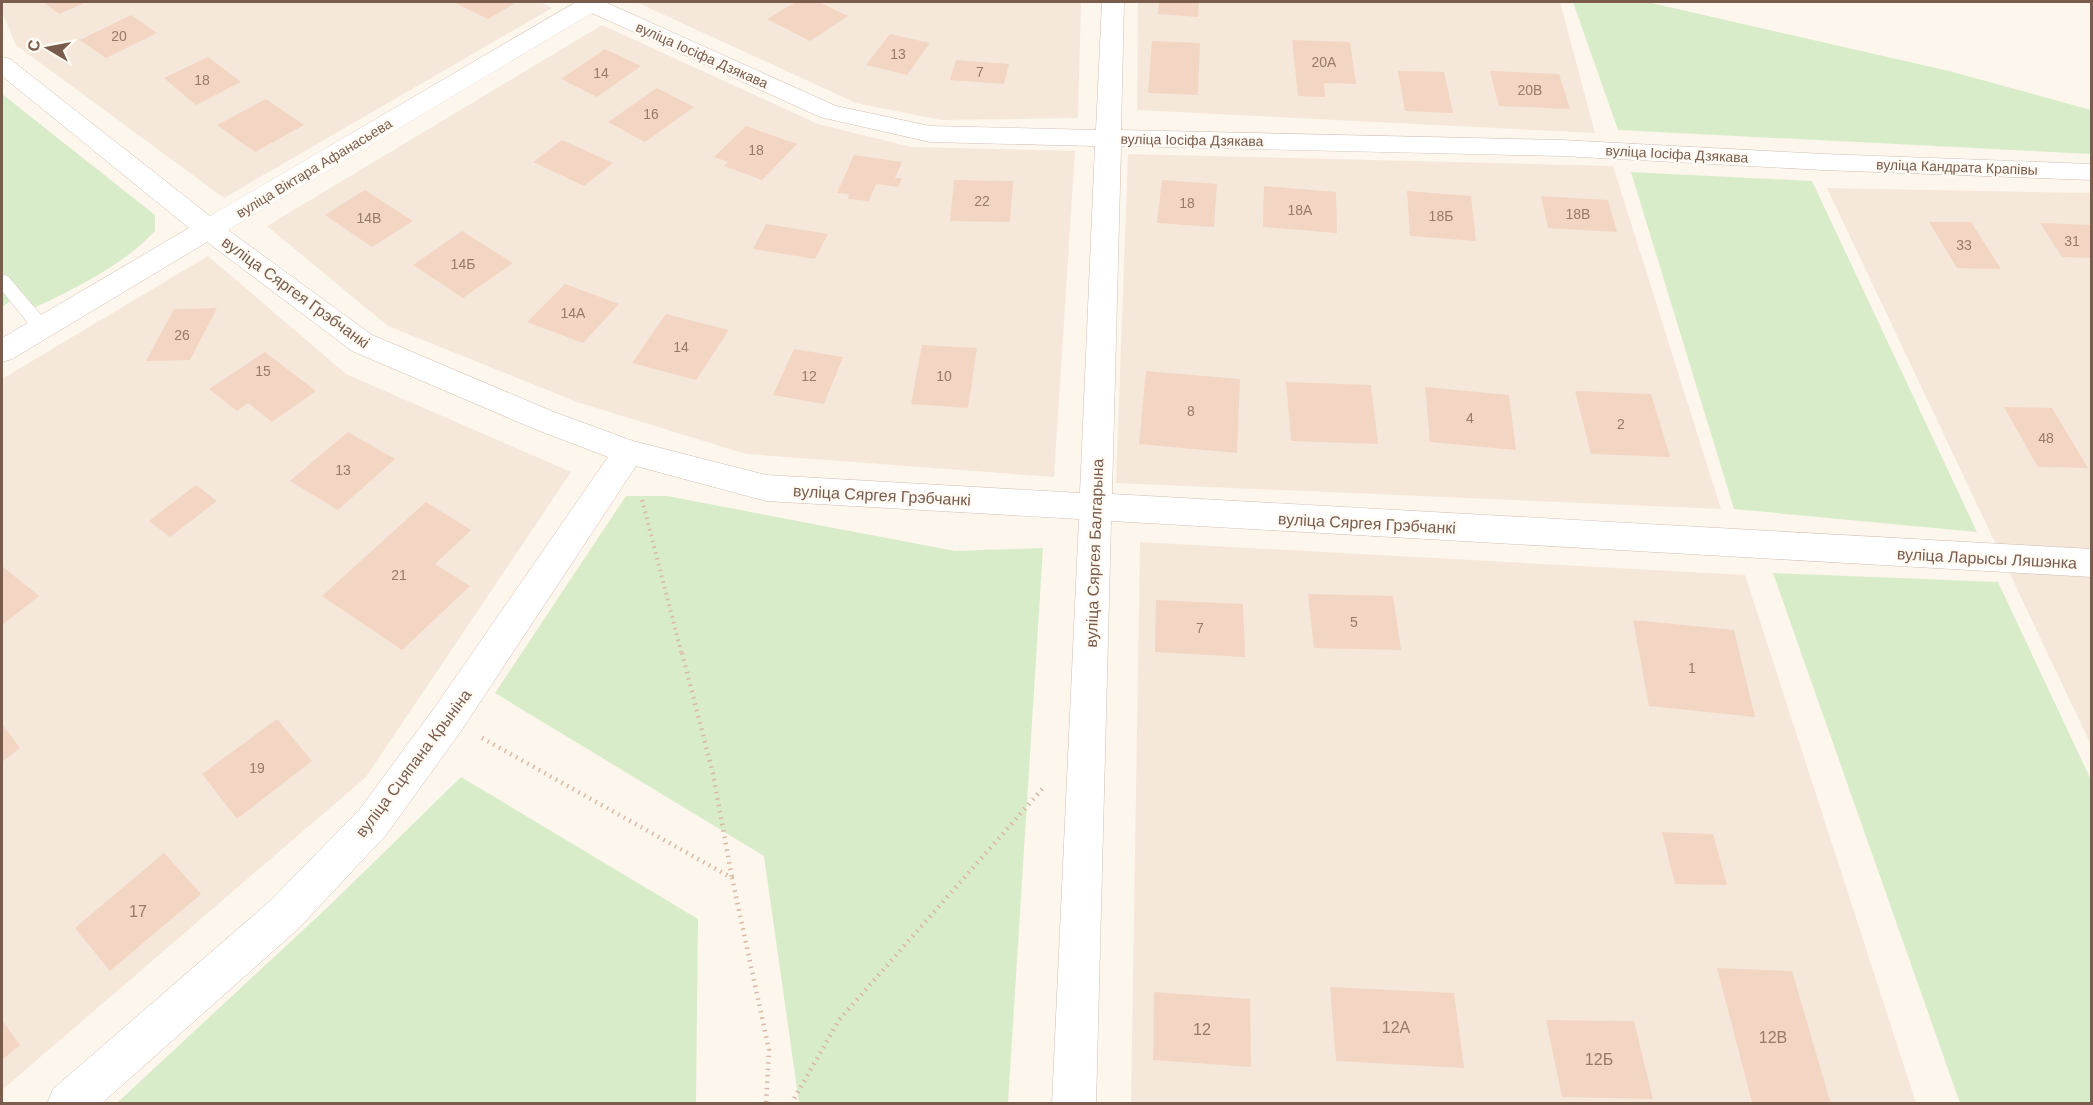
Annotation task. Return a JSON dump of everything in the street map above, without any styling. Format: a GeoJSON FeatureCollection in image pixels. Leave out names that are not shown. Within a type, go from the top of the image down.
{"type":"FeatureCollection","features":[{"type":"Feature","properties":{"kind":"street","name":"вуліца Іосіфа Дзякава"},"geometry":{"type":"LineString","coordinates":[[590,2],[829,112],[930,134],[1562,148],[1822,162]]}},
{"type":"Feature","properties":{"kind":"street","name":"вуліца Віктара Афанасьева"},"geometry":{"type":"LineString","coordinates":[[2,351],[590,2]]}},
{"type":"Feature","properties":{"kind":"street","name":"вуліца Сяргея Балгарына"},"geometry":{"type":"LineString","coordinates":[[1074,1104],[1113,2]]}},
{"type":"Feature","properties":{"kind":"street","name":"вуліца Сяргея Грэбчанкі"},"geometry":{"type":"LineString","coordinates":[[2,64],[209,230],[362,343],[543,420],[629,452],[766,488],[1883,553]]}},
{"type":"Feature","properties":{"kind":"street","name":"вуліца Кандрата Крапівы"},"geometry":{"type":"LineString","coordinates":[[1822,162],[2091,172]]}},
{"type":"Feature","properties":{"kind":"street","name":"вуліца Сцяпана Крыніна"},"geometry":{"type":"LineString","coordinates":[[68,1104],[284,915],[373,822],[448,719],[629,452]]}},
{"type":"Feature","properties":{"kind":"street","name":"вуліца Ларысы Ляшэнка"},"geometry":{"type":"LineString","coordinates":[[1883,553],[2091,563]]}},
{"type":"Feature","properties":{"kind":"lane"},"geometry":{"type":"LineString","coordinates":[[2,280],[41,327]]}},
{"type":"Feature","properties":{"kind":"path"},"geometry":{"type":"LineString","coordinates":[[629,452],[713,774],[732,878],[769,1050],[766,1104]]}},
{"type":"Feature","properties":{"kind":"path"},"geometry":{"type":"LineString","coordinates":[[448,719],[732,878]]}},
{"type":"Feature","properties":{"kind":"path"},"geometry":{"type":"LineString","coordinates":[[790,1104],[840,1020],[1087,738]]}},
{"type":"Feature","properties":{"kind":"shaded area"},"geometry":{"type":"Polygon","coordinates":[[[2,2],[541,2],[552,8],[224,198],[16,45],[2,12],[2,2]]]}},
{"type":"Feature","properties":{"kind":"shaded area"},"geometry":{"type":"Polygon","coordinates":[[[636,2],[1081,2],[1078,118],[941,120],[856,103],[636,2]]]}},
{"type":"Feature","properties":{"kind":"shaded area"},"geometry":{"type":"Polygon","coordinates":[[[1138,2],[1560,2],[1595,133],[1137,110],[1138,2]]]}},
{"type":"Feature","properties":{"kind":"shaded area"},"geometry":{"type":"Polygon","coordinates":[[[602,25],[818,124],[911,147],[1075,151],[1054,477],[746,454],[577,402],[388,326],[267,226],[602,25]]]}},
{"type":"Feature","properties":{"kind":"shaded area"},"geometry":{"type":"Polygon","coordinates":[[[1128,154],[1613,166],[1721,509],[1116,483],[1128,154]]]}},
{"type":"Feature","properties":{"kind":"shaded area"},"geometry":{"type":"Polygon","coordinates":[[[1827,188],[2091,193],[2091,745],[1827,188]]]}},
{"type":"Feature","properties":{"kind":"shaded area"},"geometry":{"type":"Polygon","coordinates":[[[208,256],[346,374],[571,472],[366,777],[2,1090],[2,379],[208,256]]]}},
{"type":"Feature","properties":{"kind":"shaded area"},"geometry":{"type":"Polygon","coordinates":[[[1140,542],[1745,575],[1916,1103],[1131,1104],[1140,542]]]}},
{"type":"Feature","properties":{"kind":"green space"},"geometry":{"type":"Polygon","coordinates":[[[1573,2],[1647,2],[1949,71],[2091,110],[2091,154],[1618,130],[1573,2]]]}},
{"type":"Feature","properties":{"kind":"green space"},"geometry":{"type":"Polygon","coordinates":[[[2,94],[155,215],[155,231],[129,254],[84,283],[36,307],[16,297],[2,307],[2,94]]]}},
{"type":"Feature","properties":{"kind":"green space"},"geometry":{"type":"Polygon","coordinates":[[[1631,172],[1812,181],[1977,532],[1734,509],[1631,172]]]}},
{"type":"Feature","properties":{"kind":"green space"},"geometry":{"type":"Polygon","coordinates":[[[626,496],[667,496],[955,551],[1043,548],[1008,1103],[799,1103],[764,856],[495,693],[626,496]]]}},
{"type":"Feature","properties":{"kind":"green space"},"geometry":{"type":"Polygon","coordinates":[[[1773,573],[1998,582],[2091,780],[2091,1103],[1960,1103],[1773,573]]]}},
{"type":"Feature","properties":{"kind":"green space"},"geometry":{"type":"Polygon","coordinates":[[[461,777],[698,919],[696,1103],[117,1103],[330,905],[461,777]]]}},
{"type":"Feature","properties":{"kind":"building"},"geometry":{"type":"Polygon","coordinates":[[[43,2],[87,2],[59,14],[43,2]]]}},
{"type":"Feature","properties":{"kind":"building"},"geometry":{"type":"Polygon","coordinates":[[[453,2],[510,2],[514,4],[488,19],[453,2]]]}},
{"type":"Feature","properties":{"kind":"building"},"geometry":{"type":"Polygon","coordinates":[[[796,2],[819,2],[848,16],[810,41],[767,19],[796,2]]]}},
{"type":"Feature","properties":{"kind":"building"},"geometry":{"type":"Polygon","coordinates":[[[1159,2],[1199,2],[1198,17],[1158,14],[1159,2]]]}},
{"type":"Feature","properties":{"kind":"building"},"geometry":{"type":"Polygon","coordinates":[[[131,15],[157,33],[106,58],[80,40],[131,15]]]}},
{"type":"Feature","properties":{"kind":"building"},"geometry":{"type":"Polygon","coordinates":[[[890,34],[930,43],[907,75],[866,65],[890,34]]]}},
{"type":"Feature","properties":{"kind":"building"},"geometry":{"type":"Polygon","coordinates":[[[1292,40],[1350,42],[1356,84],[1324,83],[1325,97],[1298,96],[1292,40]]]}},
{"type":"Feature","properties":{"kind":"building"},"geometry":{"type":"Polygon","coordinates":[[[1152,41],[1200,43],[1198,95],[1148,93],[1152,41]]]}},
{"type":"Feature","properties":{"kind":"building"},"geometry":{"type":"Polygon","coordinates":[[[605,49],[641,66],[597,97],[561,79],[605,49]]]}},
{"type":"Feature","properties":{"kind":"building"},"geometry":{"type":"Polygon","coordinates":[[[208,57],[241,82],[196,105],[164,78],[208,57]]]}},
{"type":"Feature","properties":{"kind":"building"},"geometry":{"type":"Polygon","coordinates":[[[956,60],[1009,64],[1004,84],[950,80],[956,60]]]}},
{"type":"Feature","properties":{"kind":"building"},"geometry":{"type":"Polygon","coordinates":[[[1398,71],[1444,72],[1453,113],[1405,111],[1398,71]]]}},
{"type":"Feature","properties":{"kind":"building"},"geometry":{"type":"Polygon","coordinates":[[[1490,71],[1559,74],[1570,109],[1499,106],[1490,71]]]}},
{"type":"Feature","properties":{"kind":"building"},"geometry":{"type":"Polygon","coordinates":[[[657,88],[694,107],[645,142],[608,122],[657,88]]]}},
{"type":"Feature","properties":{"kind":"building"},"geometry":{"type":"Polygon","coordinates":[[[266,99],[304,125],[255,152],[217,125],[266,99]]]}},
{"type":"Feature","properties":{"kind":"building"},"geometry":{"type":"Polygon","coordinates":[[[746,126],[797,144],[762,180],[724,166],[728,162],[714,157],[746,126]]]}},
{"type":"Feature","properties":{"kind":"building"},"geometry":{"type":"Polygon","coordinates":[[[562,140],[613,163],[584,186],[533,162],[562,140]]]}},
{"type":"Feature","properties":{"kind":"building"},"geometry":{"type":"Polygon","coordinates":[[[854,155],[902,162],[895,178],[902,178],[898,187],[876,184],[869,201],[848,199],[849,194],[837,193],[854,155]]]}},
{"type":"Feature","properties":{"kind":"building"},"geometry":{"type":"Polygon","coordinates":[[[954,180],[1013,181],[1010,222],[950,221],[954,180]]]}},
{"type":"Feature","properties":{"kind":"building"},"geometry":{"type":"Polygon","coordinates":[[[1162,180],[1217,184],[1214,227],[1157,223],[1162,180]]]}},
{"type":"Feature","properties":{"kind":"building"},"geometry":{"type":"Polygon","coordinates":[[[1264,186],[1336,192],[1337,233],[1263,227],[1264,186]]]}},
{"type":"Feature","properties":{"kind":"building"},"geometry":{"type":"Polygon","coordinates":[[[365,190],[413,221],[372,247],[325,215],[365,190]]]}},
{"type":"Feature","properties":{"kind":"building"},"geometry":{"type":"Polygon","coordinates":[[[1407,191],[1471,196],[1476,241],[1410,236],[1407,191]]]}},
{"type":"Feature","properties":{"kind":"building"},"geometry":{"type":"Polygon","coordinates":[[[1541,196],[1608,200],[1617,232],[1548,228],[1541,196]]]}},
{"type":"Feature","properties":{"kind":"building"},"geometry":{"type":"Polygon","coordinates":[[[1929,222],[1971,222],[2001,269],[1957,268],[1929,222]]]}},
{"type":"Feature","properties":{"kind":"building"},"geometry":{"type":"Polygon","coordinates":[[[2040,223],[2092,225],[2092,258],[2062,257],[2040,223]]]}},
{"type":"Feature","properties":{"kind":"building"},"geometry":{"type":"Polygon","coordinates":[[[766,224],[828,234],[815,259],[753,249],[766,224]]]}},
{"type":"Feature","properties":{"kind":"building"},"geometry":{"type":"Polygon","coordinates":[[[462,231],[513,263],[463,298],[413,265],[462,231]]]}},
{"type":"Feature","properties":{"kind":"building"},"geometry":{"type":"Polygon","coordinates":[[[565,284],[619,304],[583,343],[527,322],[565,284]]]}},
{"type":"Feature","properties":{"kind":"building"},"geometry":{"type":"Polygon","coordinates":[[[217,308],[190,360],[146,361],[174,309],[217,308]]]}},
{"type":"Feature","properties":{"kind":"building"},"geometry":{"type":"Polygon","coordinates":[[[666,314],[729,330],[696,380],[632,363],[666,314]]]}},
{"type":"Feature","properties":{"kind":"building"},"geometry":{"type":"Polygon","coordinates":[[[922,345],[977,348],[968,408],[911,404],[922,345]]]}},
{"type":"Feature","properties":{"kind":"building"},"geometry":{"type":"Polygon","coordinates":[[[794,349],[843,357],[824,404],[773,395],[794,349]]]}},
{"type":"Feature","properties":{"kind":"building"},"geometry":{"type":"Polygon","coordinates":[[[265,352],[316,391],[272,422],[248,403],[237,411],[209,389],[265,352]]]}},
{"type":"Feature","properties":{"kind":"building"},"geometry":{"type":"Polygon","coordinates":[[[1146,371],[1240,379],[1237,453],[1139,444],[1146,371]]]}},
{"type":"Feature","properties":{"kind":"building"},"geometry":{"type":"Polygon","coordinates":[[[1286,382],[1371,385],[1378,444],[1291,441],[1286,382]]]}},
{"type":"Feature","properties":{"kind":"building"},"geometry":{"type":"Polygon","coordinates":[[[1425,387],[1509,395],[1516,450],[1430,442],[1425,387]]]}},
{"type":"Feature","properties":{"kind":"building"},"geometry":{"type":"Polygon","coordinates":[[[1575,391],[1651,394],[1670,457],[1591,454],[1575,391]]]}},
{"type":"Feature","properties":{"kind":"building"},"geometry":{"type":"Polygon","coordinates":[[[2004,407],[2052,408],[2088,468],[2038,467],[2004,407]]]}},
{"type":"Feature","properties":{"kind":"building"},"geometry":{"type":"Polygon","coordinates":[[[348,432],[395,459],[338,510],[290,481],[348,432]]]}},
{"type":"Feature","properties":{"kind":"building"},"geometry":{"type":"Polygon","coordinates":[[[196,485],[217,501],[170,537],[149,521],[196,485]]]}},
{"type":"Feature","properties":{"kind":"building"},"geometry":{"type":"Polygon","coordinates":[[[426,502],[471,530],[435,564],[470,586],[402,650],[322,596],[426,502]]]}},
{"type":"Feature","properties":{"kind":"building"},"geometry":{"type":"Polygon","coordinates":[[[2,566],[39,596],[2,625],[2,566]]]}},
{"type":"Feature","properties":{"kind":"building"},"geometry":{"type":"Polygon","coordinates":[[[1308,594],[1393,596],[1401,650],[1314,648],[1308,594]]]}},
{"type":"Feature","properties":{"kind":"building"},"geometry":{"type":"Polygon","coordinates":[[[1156,600],[1243,604],[1245,657],[1155,652],[1156,600]]]}},
{"type":"Feature","properties":{"kind":"building"},"geometry":{"type":"Polygon","coordinates":[[[1633,620],[1734,630],[1755,717],[1649,706],[1633,620]]]}},
{"type":"Feature","properties":{"kind":"building"},"geometry":{"type":"Polygon","coordinates":[[[277,719],[312,761],[237,819],[202,774],[277,719]]]}},
{"type":"Feature","properties":{"kind":"building"},"geometry":{"type":"Polygon","coordinates":[[[2,724],[20,748],[2,762],[2,724]]]}},
{"type":"Feature","properties":{"kind":"building"},"geometry":{"type":"Polygon","coordinates":[[[1662,832],[1713,834],[1727,885],[1675,884],[1662,832]]]}},
{"type":"Feature","properties":{"kind":"building"},"geometry":{"type":"Polygon","coordinates":[[[164,853],[201,894],[110,971],[75,928],[164,853]]]}},
{"type":"Feature","properties":{"kind":"building"},"geometry":{"type":"Polygon","coordinates":[[[1717,968],[1792,971],[1831,1104],[1752,1102],[1717,968]]]}},
{"type":"Feature","properties":{"kind":"building"},"geometry":{"type":"Polygon","coordinates":[[[1330,987],[1454,993],[1464,1068],[1336,1061],[1330,987]]]}},
{"type":"Feature","properties":{"kind":"building"},"geometry":{"type":"Polygon","coordinates":[[[1154,992],[1250,999],[1251,1067],[1153,1060],[1154,992]]]}},
{"type":"Feature","properties":{"kind":"building"},"geometry":{"type":"Polygon","coordinates":[[[2,1020],[20,1045],[2,1060],[2,1020]]]}},
{"type":"Feature","properties":{"kind":"building"},"geometry":{"type":"Polygon","coordinates":[[[1546,1020],[1634,1021],[1653,1099],[1562,1097],[1546,1020]]]}}]}
